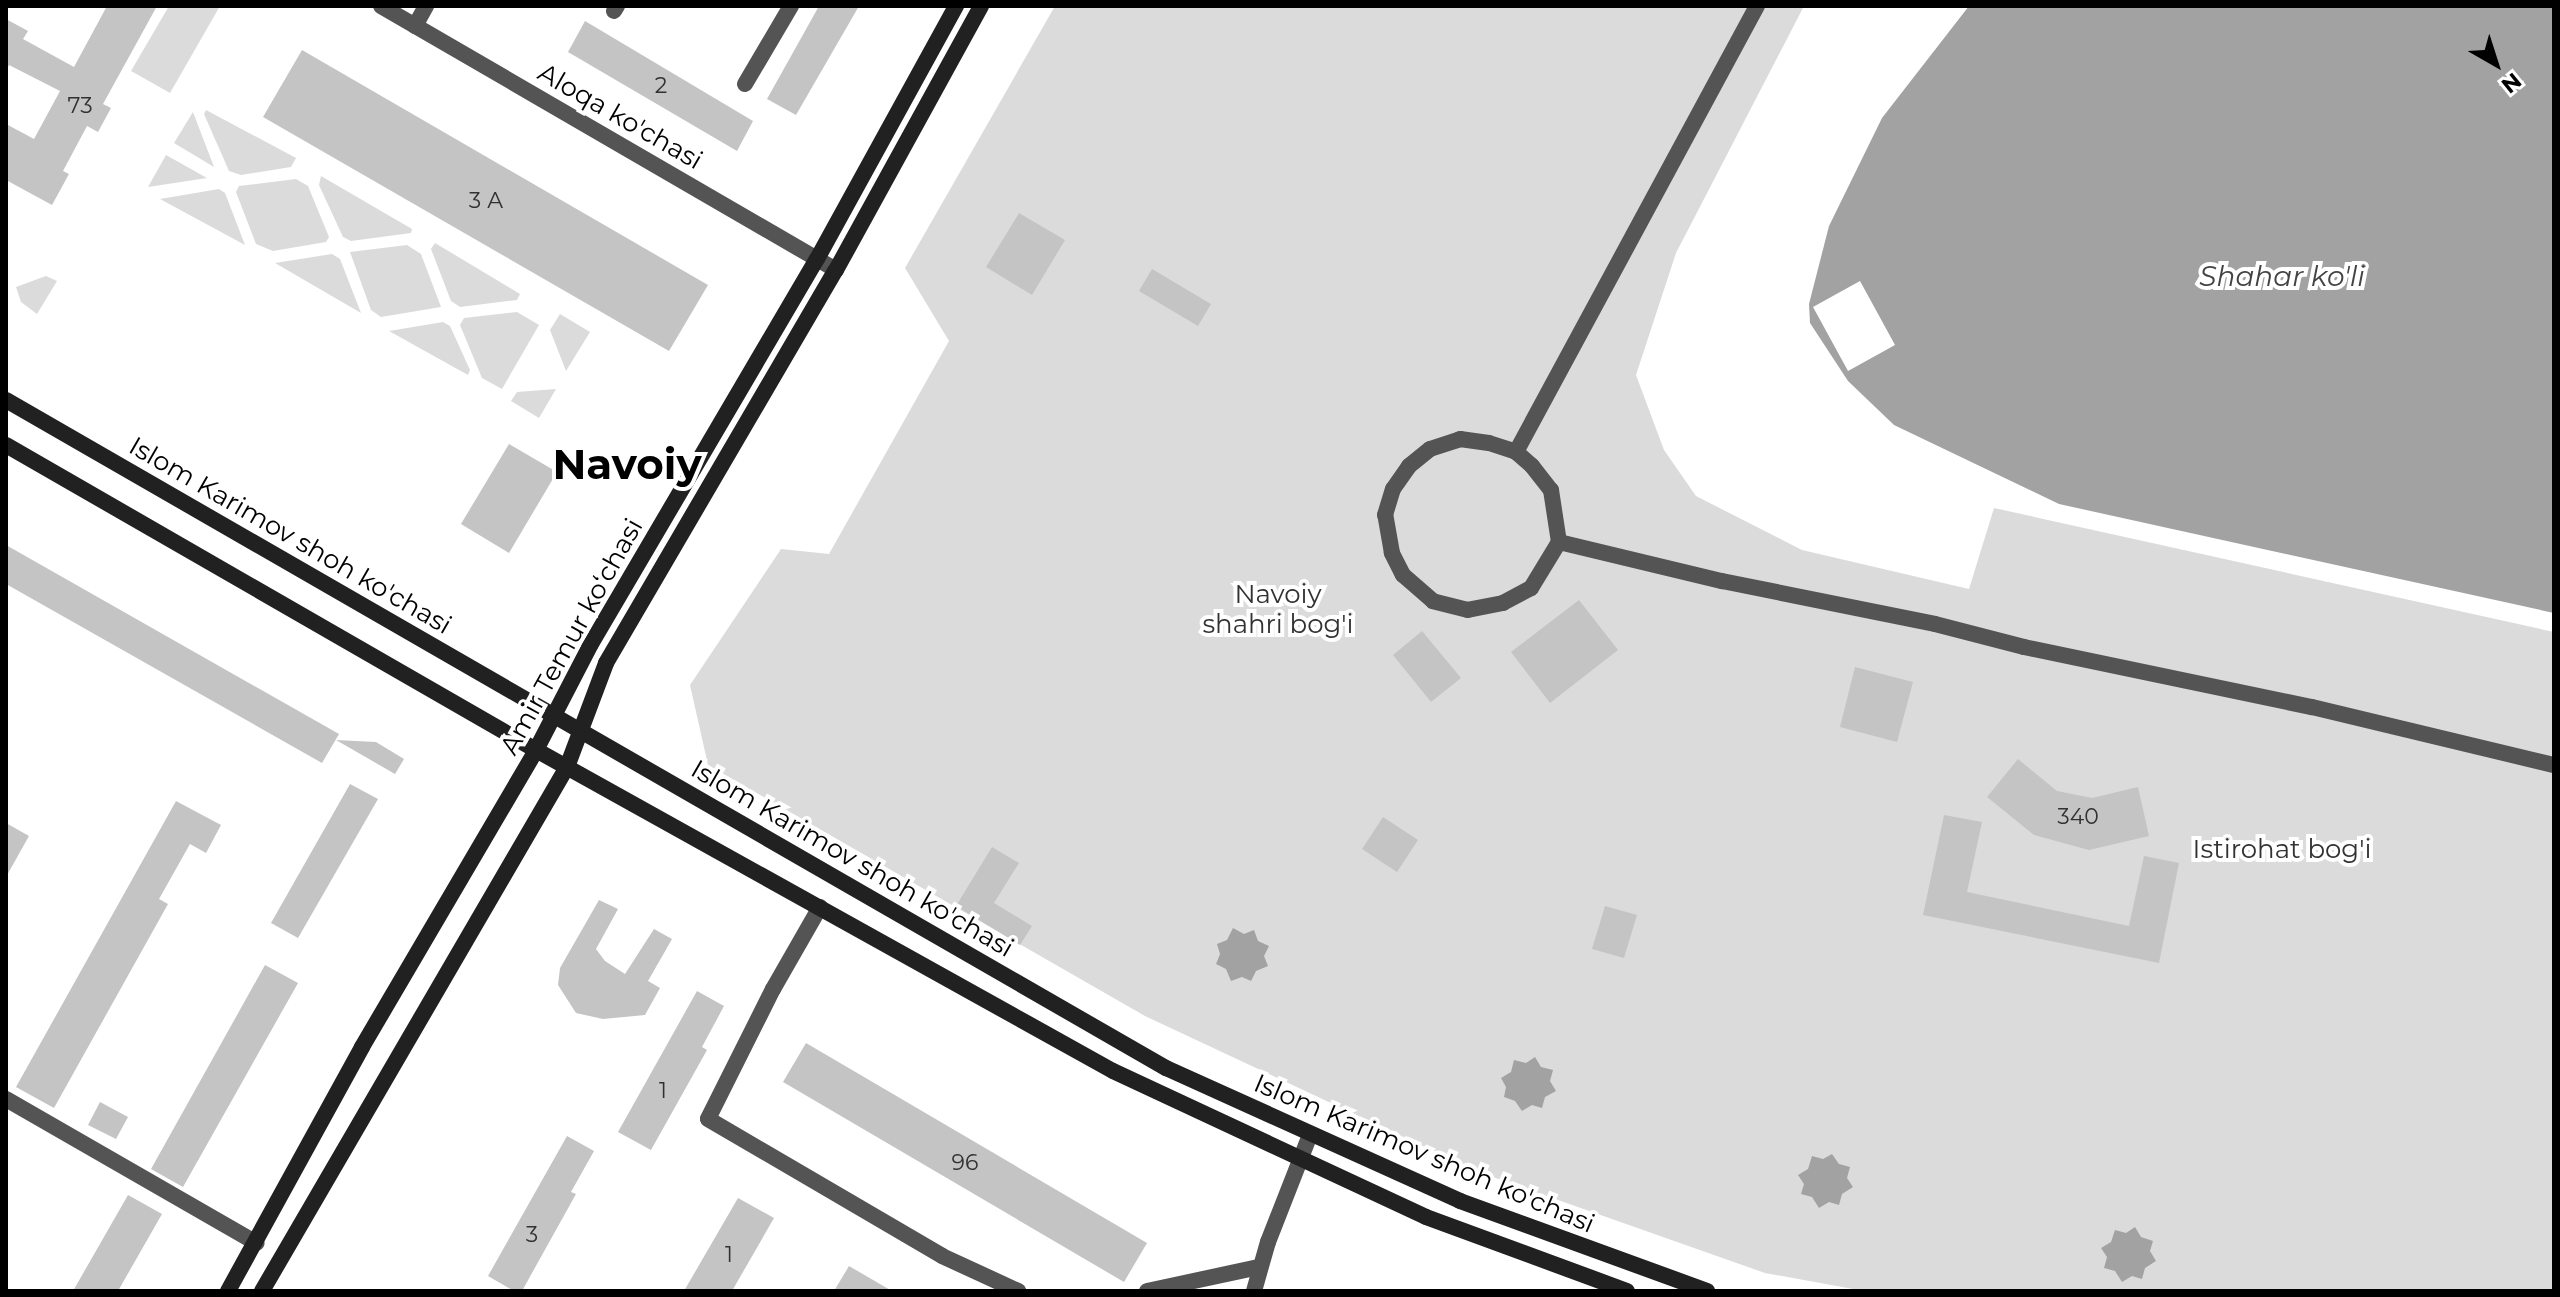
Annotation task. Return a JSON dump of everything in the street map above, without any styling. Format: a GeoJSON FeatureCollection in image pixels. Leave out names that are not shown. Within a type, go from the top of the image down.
{"type":"FeatureCollection","features":[{"type":"Feature","properties":{"kind":"main road","name":"Amir Temur ko‘chasi"},"geometry":{"type":"LineString","coordinates":[[228,1291],[362,1047],[536,750],[591,644],[817,259],[956,6]]}},
{"type":"Feature","properties":{"kind":"main road","name":"Amir Temur ko‘chasi"},"geometry":{"type":"LineString","coordinates":[[262,1291],[567,767],[606,663],[836,270],[981,6]]}},
{"type":"Feature","properties":{"kind":"main road","name":"Islom Karimov shoh ko'chasi"},"geometry":{"type":"LineString","coordinates":[[6,400],[1112,1039],[1310,1135],[1460,1201],[1707,1291]]}},
{"type":"Feature","properties":{"kind":"main road","name":"Islom Karimov shoh ko'chasi"},"geometry":{"type":"LineString","coordinates":[[6,445],[536,750],[1113,1071],[1298,1160],[1426,1217],[1627,1291]]}},
{"type":"Feature","properties":{"kind":"street","name":"Aloqa ko'chasi"},"geometry":{"type":"LineString","coordinates":[[381,6],[836,270]]}},
{"type":"Feature","properties":{"kind":"street"},"geometry":{"type":"LineString","coordinates":[[415,26],[426,6]]}},
{"type":"Feature","properties":{"kind":"street"},"geometry":{"type":"LineString","coordinates":[[745,84],[791,6]]}},
{"type":"Feature","properties":{"kind":"street"},"geometry":{"type":"LineString","coordinates":[[1516,452],[1757,6]]}},
{"type":"Feature","properties":{"kind":"street"},"geometry":{"type":"LineString","coordinates":[[1460,439],[1489,443],[1516,452],[1551,490],[1559,542],[1531,588],[1503,603],[1468,610],[1433,601],[1403,575],[1392,553],[1385,515],[1393,489],[1409,466],[1430,449],[1460,439]]}},
{"type":"Feature","properties":{"kind":"street"},"geometry":{"type":"LineString","coordinates":[[1559,542],[1722,581],[1935,624],[2024,647],[2312,707],[2554,765]]}},
{"type":"Feature","properties":{"kind":"street"},"geometry":{"type":"LineString","coordinates":[[820,907],[773,989],[708,1119],[942,1256],[1018,1291]]}},
{"type":"Feature","properties":{"kind":"street"},"geometry":{"type":"LineString","coordinates":[[6,1099],[256,1243]]}},
{"type":"Feature","properties":{"kind":"street"},"geometry":{"type":"LineString","coordinates":[[1254,1291],[1259,1267],[1310,1135]]}},
{"type":"Feature","properties":{"kind":"street"},"geometry":{"type":"LineString","coordinates":[[1147,1291],[1259,1267]]}},
{"type":"Feature","properties":{"kind":"green space"},"geometry":{"type":"Polygon","coordinates":[[[169,6],[220,6],[170,93],[131,71],[169,6]]]}},
{"type":"Feature","properties":{"kind":"green space","name":"Navoiy shahri bog'i"},"geometry":{"type":"Polygon","coordinates":[[[1055,6],[1804,6],[1676,253],[1636,375],[1664,450],[1696,496],[1802,550],[1969,589],[1994,508],[2554,632],[2554,1291],[1864,1291],[1765,1273],[1476,1171],[1145,1016],[708,765],[690,685],[781,549],[829,554],[949,341],[905,268],[1055,6]]]}},
{"type":"Feature","properties":{"kind":"green space"},"geometry":{"type":"Polygon","coordinates":[[[206,110],[296,158],[291,167],[241,175],[229,171],[204,114],[206,110]]]}},
{"type":"Feature","properties":{"kind":"green space"},"geometry":{"type":"Polygon","coordinates":[[[193,112],[214,167],[174,143],[193,112]]]}},
{"type":"Feature","properties":{"kind":"green space"},"geometry":{"type":"Polygon","coordinates":[[[166,155],[207,178],[148,187],[166,155]]]}},
{"type":"Feature","properties":{"kind":"green space"},"geometry":{"type":"Polygon","coordinates":[[[321,176],[412,229],[411,233],[351,241],[343,237],[319,185],[321,176]]]}},
{"type":"Feature","properties":{"kind":"green space"},"geometry":{"type":"Polygon","coordinates":[[[296,179],[308,186],[329,237],[326,242],[273,251],[256,244],[236,192],[239,186],[296,179]]]}},
{"type":"Feature","properties":{"kind":"green space"},"geometry":{"type":"Polygon","coordinates":[[[219,189],[225,193],[245,245],[160,199],[219,189]]]}},
{"type":"Feature","properties":{"kind":"green space"},"geometry":{"type":"Polygon","coordinates":[[[435,243],[520,294],[517,300],[460,307],[451,301],[431,249],[435,243]]]}},
{"type":"Feature","properties":{"kind":"green space"},"geometry":{"type":"Polygon","coordinates":[[[407,245],[421,254],[441,307],[381,317],[371,310],[350,252],[407,245]]]}},
{"type":"Feature","properties":{"kind":"green space"},"geometry":{"type":"Polygon","coordinates":[[[332,254],[340,259],[361,313],[275,263],[332,254]]]}},
{"type":"Feature","properties":{"kind":"green space"},"geometry":{"type":"Polygon","coordinates":[[[46,276],[57,281],[37,314],[21,302],[16,287],[46,276]]]}},
{"type":"Feature","properties":{"kind":"green space"},"geometry":{"type":"Polygon","coordinates":[[[517,312],[539,325],[502,389],[482,378],[460,325],[464,318],[517,312]]]}},
{"type":"Feature","properties":{"kind":"green space"},"geometry":{"type":"Polygon","coordinates":[[[560,314],[590,332],[566,371],[550,330],[560,314]]]}},
{"type":"Feature","properties":{"kind":"green space"},"geometry":{"type":"Polygon","coordinates":[[[443,322],[450,326],[470,370],[468,375],[389,331],[443,322]]]}},
{"type":"Feature","properties":{"kind":"green space"},"geometry":{"type":"Polygon","coordinates":[[[556,389],[539,418],[511,401],[517,392],[556,389]]]}},
{"type":"Feature","properties":{"kind":"water","name":"Shahar ko'li"},"geometry":{"type":"Polygon","coordinates":[[[1969,6],[2554,6],[2554,613],[2059,504],[1894,425],[1848,381],[1810,323],[1809,304],[1829,226],[1882,118],[1969,6]]]}},
{"type":"Feature","properties":{"kind":"water"},"geometry":{"type":"Polygon","coordinates":[[[1233,928],[1244,934],[1254,930],[1258,941],[1269,946],[1264,956],[1268,966],[1256,971],[1251,981],[1242,977],[1231,981],[1226,969],[1216,964],[1220,954],[1217,944],[1227,940],[1233,928]]]}},
{"type":"Feature","properties":{"kind":"water"},"geometry":{"type":"Polygon","coordinates":[[[1535,1057],[1541,1067],[1553,1070],[1550,1081],[1556,1091],[1545,1097],[1542,1108],[1532,1105],[1522,1111],[1515,1101],[1504,1097],[1506,1087],[1501,1078],[1511,1072],[1514,1060],[1526,1063],[1535,1057]]]}},
{"type":"Feature","properties":{"kind":"water"},"geometry":{"type":"Polygon","coordinates":[[[1832,1154],[1839,1164],[1850,1167],[1847,1178],[1853,1187],[1842,1194],[1839,1205],[1829,1202],[1819,1208],[1812,1197],[1801,1194],[1804,1184],[1798,1175],[1808,1169],[1812,1156],[1823,1159],[1832,1154]]]}},
{"type":"Feature","properties":{"kind":"water"},"geometry":{"type":"Polygon","coordinates":[[[2135,1227],[2141,1237],[2153,1241],[2150,1251],[2156,1261],[2145,1268],[2142,1279],[2132,1276],[2122,1282],[2115,1271],[2104,1268],[2107,1257],[2101,1248],[2111,1242],[2115,1230],[2126,1233],[2135,1227]]]}},
{"type":"Feature","properties":{"kind":"pier"},"geometry":{"type":"Polygon","coordinates":[[[1860,281],[1895,345],[1848,371],[1813,307],[1860,281]]]}},
{"type":"Feature","properties":{"kind":"building"},"geometry":{"type":"Polygon","coordinates":[[[107,6],[157,6],[103,104],[111,108],[98,132],[87,126],[63,171],[69,174],[52,205],[6,180],[6,124],[34,139],[60,91],[9,65],[6,71],[6,19],[28,31],[23,39],[74,67],[107,6]]]}},
{"type":"Feature","properties":{"kind":"building"},"geometry":{"type":"Polygon","coordinates":[[[819,6],[859,6],[796,115],[767,99],[819,6]]]}},
{"type":"Feature","properties":{"kind":"building"},"geometry":{"type":"Polygon","coordinates":[[[585,21],[753,121],[737,151],[568,52],[585,21]]]}},
{"type":"Feature","properties":{"kind":"building"},"geometry":{"type":"Polygon","coordinates":[[[302,50],[708,285],[669,351],[263,117],[302,50]]]}},
{"type":"Feature","properties":{"kind":"building"},"geometry":{"type":"Polygon","coordinates":[[[1019,213],[1065,240],[1032,295],[986,267],[1019,213]]]}},
{"type":"Feature","properties":{"kind":"building"},"geometry":{"type":"Polygon","coordinates":[[[1152,269],[1211,304],[1198,326],[1139,291],[1152,269]]]}},
{"type":"Feature","properties":{"kind":"building"},"geometry":{"type":"Polygon","coordinates":[[[509,444],[557,472],[509,553],[461,524],[509,444]]]}},
{"type":"Feature","properties":{"kind":"building"},"geometry":{"type":"Polygon","coordinates":[[[6,545],[339,734],[322,763],[6,584],[6,545]]]}},
{"type":"Feature","properties":{"kind":"building"},"geometry":{"type":"Polygon","coordinates":[[[1579,600],[1618,650],[1550,703],[1511,652],[1579,600]]]}},
{"type":"Feature","properties":{"kind":"building"},"geometry":{"type":"Polygon","coordinates":[[[1422,631],[1461,678],[1431,702],[1393,655],[1422,631]]]}},
{"type":"Feature","properties":{"kind":"building"},"geometry":{"type":"Polygon","coordinates":[[[1855,667],[1913,682],[1897,742],[1840,727],[1855,667]]]}},
{"type":"Feature","properties":{"kind":"building"},"geometry":{"type":"Polygon","coordinates":[[[336,740],[376,742],[404,759],[395,774],[336,740]]]}},
{"type":"Feature","properties":{"kind":"building"},"geometry":{"type":"Polygon","coordinates":[[[2018,759],[2057,791],[2092,798],[2138,787],[2149,836],[2089,850],[2034,835],[1987,797],[2018,759]]]}},
{"type":"Feature","properties":{"kind":"building"},"geometry":{"type":"Polygon","coordinates":[[[350,784],[378,799],[298,938],[271,923],[350,784]]]}},
{"type":"Feature","properties":{"kind":"building"},"geometry":{"type":"Polygon","coordinates":[[[176,801],[221,825],[206,853],[190,844],[159,899],[168,904],[54,1108],[16,1087],[176,801]]]}},
{"type":"Feature","properties":{"kind":"building"},"geometry":{"type":"Polygon","coordinates":[[[1944,815],[1982,822],[1967,892],[2129,926],[2144,856],[2179,863],[2159,963],[1923,915],[1944,815]]]}},
{"type":"Feature","properties":{"kind":"building"},"geometry":{"type":"Polygon","coordinates":[[[1383,817],[1418,840],[1397,872],[1362,849],[1383,817]]]}},
{"type":"Feature","properties":{"kind":"building"},"geometry":{"type":"Polygon","coordinates":[[[6,823],[29,836],[6,877],[6,823]]]}},
{"type":"Feature","properties":{"kind":"building"},"geometry":{"type":"Polygon","coordinates":[[[992,847],[1019,863],[994,903],[1032,926],[1020,945],[956,906],[992,847]]]}},
{"type":"Feature","properties":{"kind":"building"},"geometry":{"type":"Polygon","coordinates":[[[599,900],[618,909],[596,949],[605,961],[625,974],[654,929],[672,939],[648,981],[660,988],[645,1015],[603,1019],[576,1013],[558,985],[560,968],[599,900]]]}},
{"type":"Feature","properties":{"kind":"building"},"geometry":{"type":"Polygon","coordinates":[[[1605,906],[1637,915],[1624,958],[1592,949],[1605,906]]]}},
{"type":"Feature","properties":{"kind":"building"},"geometry":{"type":"Polygon","coordinates":[[[265,965],[298,983],[183,1187],[151,1169],[265,965]]]}},
{"type":"Feature","properties":{"kind":"building"},"geometry":{"type":"Polygon","coordinates":[[[697,991],[724,1006],[702,1047],[707,1050],[651,1150],[618,1132],[697,991]]]}},
{"type":"Feature","properties":{"kind":"building"},"geometry":{"type":"Polygon","coordinates":[[[806,1043],[1147,1243],[1124,1282],[783,1082],[806,1043]]]}},
{"type":"Feature","properties":{"kind":"building"},"geometry":{"type":"Polygon","coordinates":[[[100,1102],[128,1117],[116,1139],[88,1125],[100,1102]]]}},
{"type":"Feature","properties":{"kind":"building"},"geometry":{"type":"Polygon","coordinates":[[[567,1136],[594,1151],[571,1192],[576,1194],[522,1291],[514,1291],[488,1276],[567,1136]]]}},
{"type":"Feature","properties":{"kind":"building"},"geometry":{"type":"Polygon","coordinates":[[[128,1195],[162,1214],[118,1291],[73,1291],[128,1195]]]}},
{"type":"Feature","properties":{"kind":"building"},"geometry":{"type":"Polygon","coordinates":[[[738,1198],[774,1218],[732,1291],[684,1291],[738,1198]]]}},
{"type":"Feature","properties":{"kind":"building"},"geometry":{"type":"Polygon","coordinates":[[[849,1266],[892,1291],[834,1291],[849,1266]]]}},
{"type":"Feature","properties":{"kind":"district","name":"Navoiy"},"geometry":{"type":"Point","coordinates":[627,464]}},
{"type":"Feature","properties":{"kind":"park label","name":"Istirohat bog'i"},"geometry":{"type":"Point","coordinates":[2282,850]}}]}
